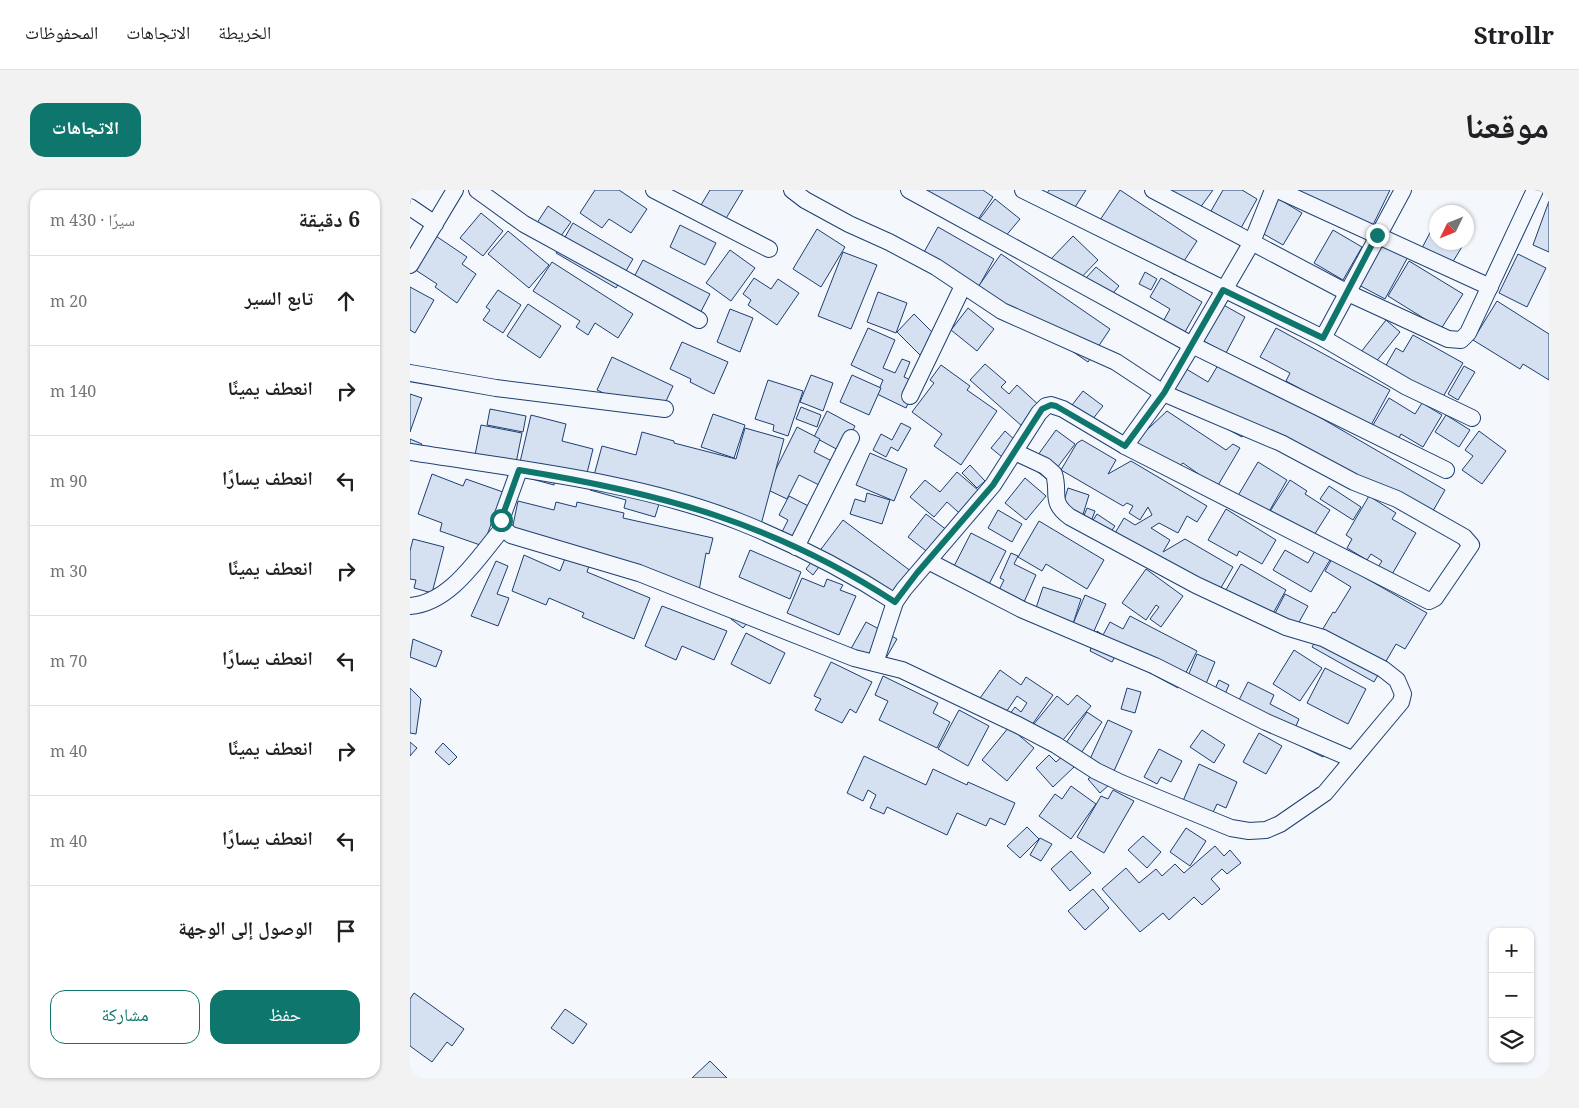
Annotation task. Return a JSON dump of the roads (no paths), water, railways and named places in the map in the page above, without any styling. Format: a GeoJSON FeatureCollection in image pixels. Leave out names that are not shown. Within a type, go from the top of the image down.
{"type":"FeatureCollection","features":[{"type":"Feature","properties":{"kind":"street"},"geometry":{"type":"LineString","coordinates":[[410,265],[455,190]]}},
{"type":"Feature","properties":{"kind":"street"},"geometry":{"type":"LineString","coordinates":[[476,190],[524,224],[699,320]]}},
{"type":"Feature","properties":{"kind":"street"},"geometry":{"type":"LineString","coordinates":[[654,190],[769,249]]}},
{"type":"Feature","properties":{"kind":"street"},"geometry":{"type":"LineString","coordinates":[[792,190],[848,224],[890,242],[936,268],[1021,321],[1116,362],[1164,393],[1281,444],[1354,482],[1397,499],[1464,537],[1471,545],[1435,598],[1429,601],[1125,446],[1063,409],[1051,405],[1046,406],[1039,413],[1016,452],[993,485],[895,602],[875,663]]}},
{"type":"Feature","properties":{"kind":"street"},"geometry":{"type":"LineString","coordinates":[[909,190],[1192,345],[1446,470]]}},
{"type":"Feature","properties":{"kind":"street"},"geometry":{"type":"LineString","coordinates":[[1023,190],[1323,338],[1407,386],[1472,418]]}},
{"type":"Feature","properties":{"kind":"street"},"geometry":{"type":"LineString","coordinates":[[1153,190],[1348,293],[1448,339],[1461,340],[1468,333],[1535,190]]}},
{"type":"Feature","properties":{"kind":"street"},"geometry":{"type":"LineString","coordinates":[[1125,446],[1164,393],[1252,242],[1273,190]]}},
{"type":"Feature","properties":{"kind":"street"},"geometry":{"type":"LineString","coordinates":[[1278,190],[1490,287]]}},
{"type":"Feature","properties":{"kind":"street"},"geometry":{"type":"LineString","coordinates":[[1323,338],[1403,190]]}},
{"type":"Feature","properties":{"kind":"street"},"geometry":{"type":"LineString","coordinates":[[410,207],[435,224]]}},
{"type":"Feature","properties":{"kind":"street"},"geometry":{"type":"LineString","coordinates":[[910,396],[963,286]]}},
{"type":"Feature","properties":{"kind":"street"},"geometry":{"type":"LineString","coordinates":[[410,373],[496,388],[665,409]]}},
{"type":"Feature","properties":{"kind":"street"},"geometry":{"type":"LineString","coordinates":[[796,546],[851,438]]}},
{"type":"Feature","properties":{"kind":"street"},"geometry":{"type":"LineString","coordinates":[[410,452],[597,483],[687,505],[739,522],[796,546],[853,574],[895,602]]}},
{"type":"Feature","properties":{"kind":"street"},"geometry":{"type":"LineString","coordinates":[[519,470],[501,520],[503,528],[518,538],[639,573],[854,658],[902,670],[1018,725],[1056,745],[1096,771],[1121,783],[1240,829],[1266,830],[1305,810],[1325,793],[1401,702],[1403,694],[1396,680],[1383,669],[1323,638],[1286,627],[1196,585],[1070,517],[1056,501],[1054,474],[1045,466],[1016,452]]}},
{"type":"Feature","properties":{"kind":"street"},"geometry":{"type":"LineString","coordinates":[[410,606],[420,605],[443,594],[463,576],[503,528]]}},
{"type":"Feature","properties":{"kind":"street"},"geometry":{"type":"LineString","coordinates":[[928,561],[1024,610],[1155,666],[1266,722],[1352,759]]}}]}
